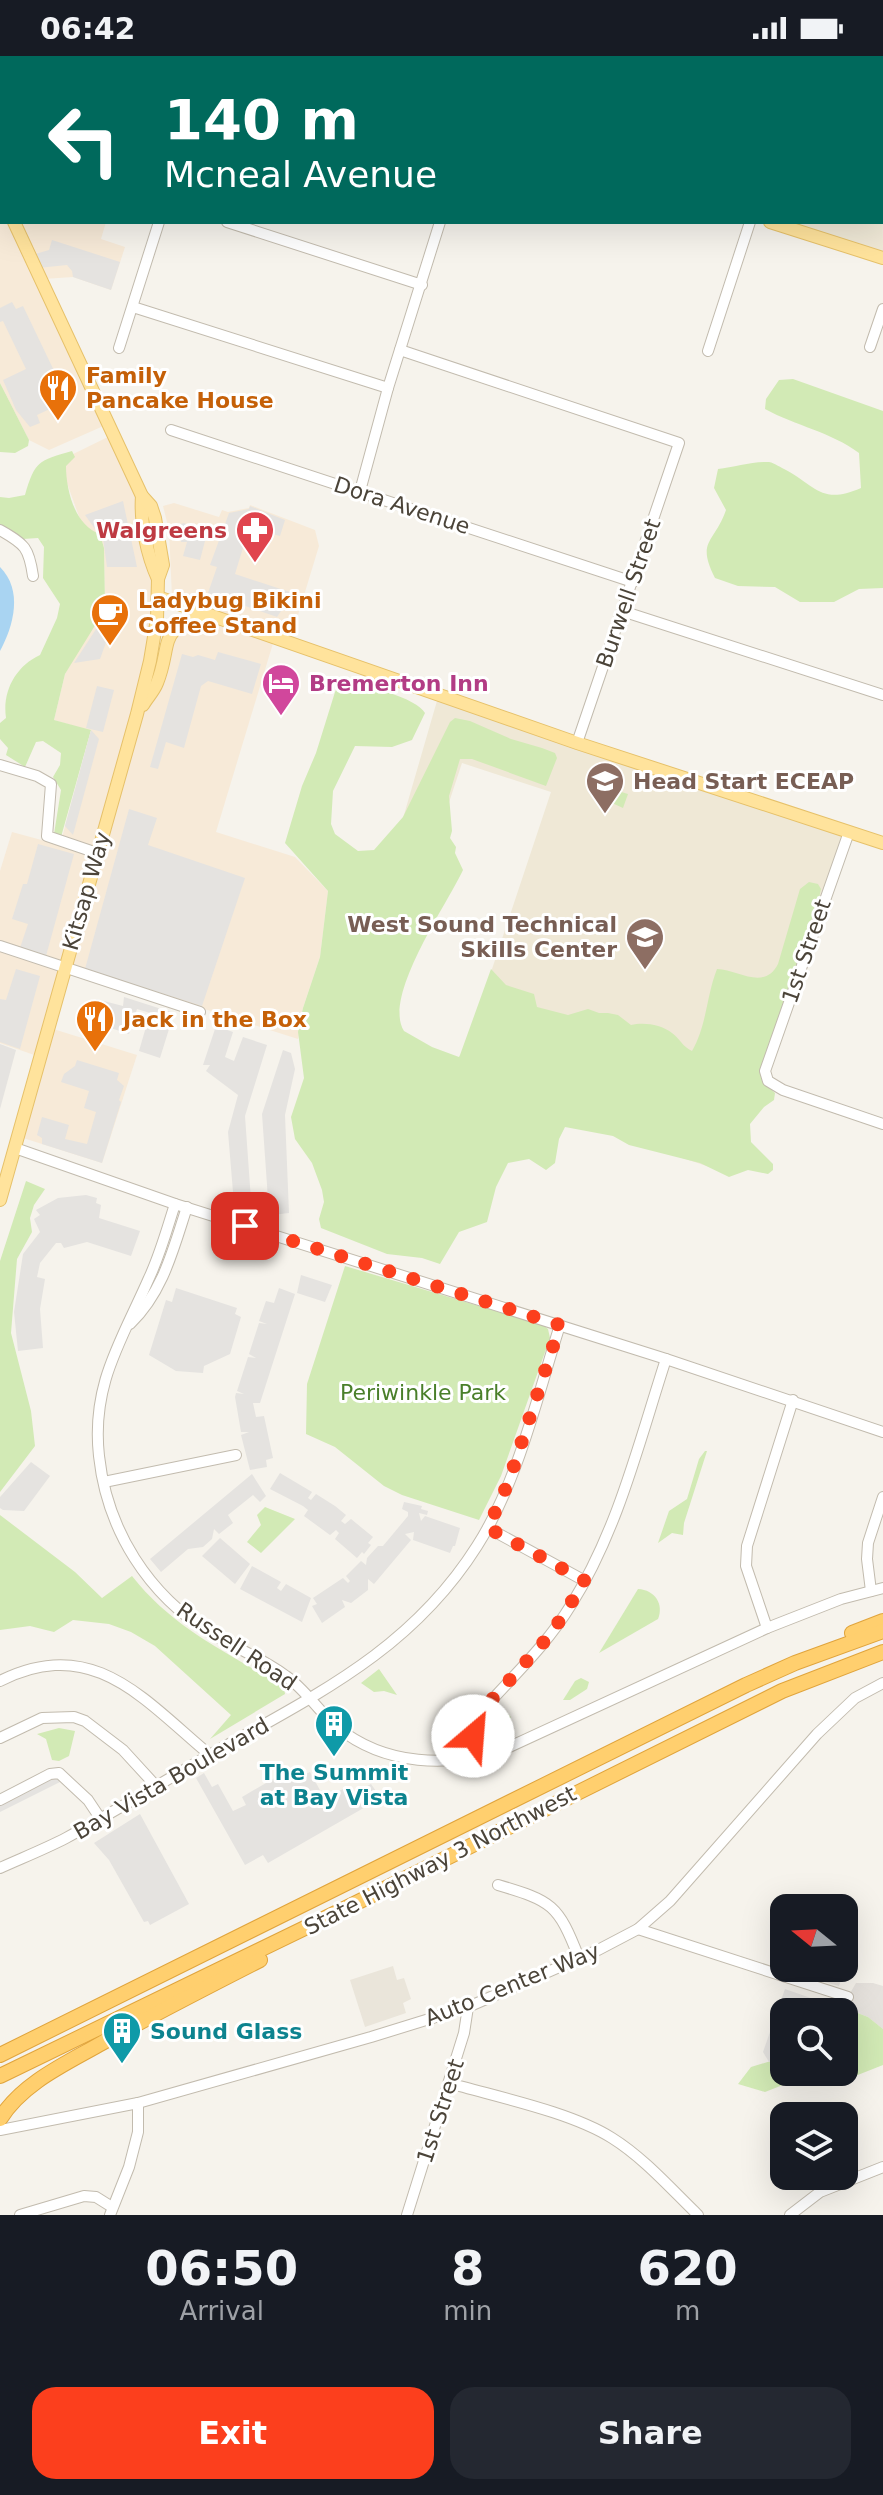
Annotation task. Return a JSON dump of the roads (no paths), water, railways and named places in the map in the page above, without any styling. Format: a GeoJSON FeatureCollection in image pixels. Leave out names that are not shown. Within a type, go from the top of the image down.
{"type":"FeatureCollection","features":[{"type":"Feature","properties":{"kind":"highway"},"geometry":{"type":"LineString","coordinates":[[795,1663],[831,1643],[883,1621]]}},
{"type":"Feature","properties":{"kind":"highway","name":"State Highway 3 Northwest"},"geometry":{"type":"LineString","coordinates":[[0,2055],[732,1692],[795,1663],[883,1631]]}},
{"type":"Feature","properties":{"kind":"highway","name":"State Highway 3 Northwest"},"geometry":{"type":"LineString","coordinates":[[0,2076],[782,1691],[883,1654]]}},
{"type":"Feature","properties":{"kind":"highway"},"geometry":{"type":"LineString","coordinates":[[0,2119],[20,2096],[68,2063],[263,1958],[346,1908]]}},
{"type":"Feature","properties":{"kind":"highway"},"geometry":{"type":"LineString","coordinates":[[0,2048],[65,2023]]}},
{"type":"Feature","properties":{"kind":"main road","name":"Kitsap Way"},"geometry":{"type":"LineString","coordinates":[[0,1200],[137,714],[150,661],[158,579],[163,565],[151,506],[142,496],[15,224]]}},
{"type":"Feature","properties":{"kind":"main road"},"geometry":{"type":"LineString","coordinates":[[776,224],[883,258]]}},
{"type":"Feature","properties":{"kind":"main road"},"geometry":{"type":"LineString","coordinates":[[158,597],[577,743],[883,843]]}},
{"type":"Feature","properties":{"kind":"main road"},"geometry":{"type":"LineString","coordinates":[[137,714],[157,683],[165,645],[176,628],[190,620],[212,615]]}},
{"type":"Feature","properties":{"kind":"street"},"geometry":{"type":"LineString","coordinates":[[119,348],[158,224]]}},
{"type":"Feature","properties":{"kind":"street"},"geometry":{"type":"LineString","coordinates":[[233,224],[422,285]]}},
{"type":"Feature","properties":{"kind":"street"},"geometry":{"type":"LineString","coordinates":[[360,491],[388,388],[439,224]]}},
{"type":"Feature","properties":{"kind":"street"},"geometry":{"type":"LineString","coordinates":[[708,351],[749,224]]}},
{"type":"Feature","properties":{"kind":"street"},"geometry":{"type":"LineString","coordinates":[[133,307],[388,388]]}},
{"type":"Feature","properties":{"kind":"street"},"geometry":{"type":"LineString","coordinates":[[870,347],[883,309]]}},
{"type":"Feature","properties":{"kind":"street","name":"Burwell Street"},"geometry":{"type":"LineString","coordinates":[[400,350],[679,443],[577,743]]}},
{"type":"Feature","properties":{"kind":"street","name":"Dora Avenue"},"geometry":{"type":"LineString","coordinates":[[171,430],[633,582]]}},
{"type":"Feature","properties":{"kind":"street"},"geometry":{"type":"LineString","coordinates":[[0,530],[19,540],[30,553],[33,576]]}},
{"type":"Feature","properties":{"kind":"street"},"geometry":{"type":"LineString","coordinates":[[622,611],[881,694],[883,681]]}},
{"type":"Feature","properties":{"kind":"street"},"geometry":{"type":"LineString","coordinates":[[0,765],[37,776],[51,784],[47,836],[97,853]]}},
{"type":"Feature","properties":{"kind":"street","name":"1st Street"},"geometry":{"type":"LineString","coordinates":[[849,832],[765,1071],[768,1081],[783,1090],[883,1124]]}},
{"type":"Feature","properties":{"kind":"street"},"geometry":{"type":"LineString","coordinates":[[0,946],[200,1012]]}},
{"type":"Feature","properties":{"kind":"street"},"geometry":{"type":"LineString","coordinates":[[15,1148],[175,1204],[666,1359],[883,1432]]}},
{"type":"Feature","properties":{"kind":"street","name":"Russell Road"},"geometry":{"type":"LineString","coordinates":[[128,1326],[151,1274],[175,1204]]}},
{"type":"Feature","properties":{"kind":"street","name":"Russell Road"},"geometry":{"type":"LineString","coordinates":[[187,1207],[169,1265],[156,1293],[128,1326],[113,1351],[102,1387],[98,1445],[109,1506],[121,1537],[142,1570],[168,1599],[210,1633],[287,1677],[341,1730],[388,1754],[419,1760],[475,1758],[505,1749],[767,1628],[841,1599],[883,1588]]}},
{"type":"Feature","properties":{"kind":"street","name":"Bay Vista Boulevard"},"geometry":{"type":"LineString","coordinates":[[0,1868],[65,1839],[368,1663],[420,1618],[453,1580],[488,1528],[509,1481],[560,1325]]}},
{"type":"Feature","properties":{"kind":"street"},"geometry":{"type":"LineString","coordinates":[[475,1758],[473,1729],[480,1713],[551,1634],[585,1581],[619,1508],[666,1359]]}},
{"type":"Feature","properties":{"kind":"street"},"geometry":{"type":"LineString","coordinates":[[767,1628],[746,1566],[747,1546],[793,1400]]}},
{"type":"Feature","properties":{"kind":"street"},"geometry":{"type":"LineString","coordinates":[[104,1482],[236,1455]]}},
{"type":"Feature","properties":{"kind":"street"},"geometry":{"type":"LineString","coordinates":[[871,1591],[868,1543],[883,1497]]}},
{"type":"Feature","properties":{"kind":"street"},"geometry":{"type":"LineString","coordinates":[[488,1528],[585,1581]]}},
{"type":"Feature","properties":{"kind":"street"},"geometry":{"type":"LineString","coordinates":[[0,1681],[22,1670],[45,1665],[91,1668],[128,1687],[210,1755]]}},
{"type":"Feature","properties":{"kind":"street","name":"Auto Center Way"},"geometry":{"type":"LineString","coordinates":[[0,2130],[138,2103],[468,2007],[638,1929],[670,1901],[817,1734],[855,1698],[883,1683]]}},
{"type":"Feature","properties":{"kind":"street"},"geometry":{"type":"LineString","coordinates":[[0,1738],[42,1718],[74,1717],[85,1721],[123,1750],[156,1786]]}},
{"type":"Feature","properties":{"kind":"street"},"geometry":{"type":"LineString","coordinates":[[0,1800],[50,1774],[59,1773],[88,1800],[100,1818]]}},
{"type":"Feature","properties":{"kind":"street"},"geometry":{"type":"LineString","coordinates":[[498,1885],[536,1896],[553,1907],[566,1923],[579,1958]]}},
{"type":"Feature","properties":{"kind":"street"},"geometry":{"type":"LineString","coordinates":[[638,1929],[848,1997]]}},
{"type":"Feature","properties":{"kind":"street","name":"1st Street"},"geometry":{"type":"LineString","coordinates":[[407,2215],[464,2033],[468,2007]]}},
{"type":"Feature","properties":{"kind":"street"},"geometry":{"type":"LineString","coordinates":[[449,2083],[574,2121],[610,2136],[635,2155],[698,2215]]}},
{"type":"Feature","properties":{"kind":"street"},"geometry":{"type":"LineString","coordinates":[[20,2215],[84,2196],[96,2197],[111,2211],[138,2132],[138,2103]]}},
{"type":"Feature","properties":{"kind":"street"},"geometry":{"type":"LineString","coordinates":[[790,2215],[820,2192],[883,2167]]}},
{"type":"Feature","properties":{"kind":"water"},"geometry":{"type":"Polygon","coordinates":[[[0,567],[12,586],[14,608],[0,651],[0,567]]]}},
{"type":"Feature","properties":{"kind":"place","name":"Family Pancake House"},"geometry":{"type":"Point","coordinates":[58,422]}},
{"type":"Feature","properties":{"kind":"place","name":"Walgreens"},"geometry":{"type":"Point","coordinates":[255,564]}},
{"type":"Feature","properties":{"kind":"place","name":"Ladybug Bikini Coffee Stand"},"geometry":{"type":"Point","coordinates":[110,647]}},
{"type":"Feature","properties":{"kind":"place","name":"Bremerton Inn"},"geometry":{"type":"Point","coordinates":[281,717]}},
{"type":"Feature","properties":{"kind":"place","name":"Head Start ECEAP"},"geometry":{"type":"Point","coordinates":[605,815]}},
{"type":"Feature","properties":{"kind":"place","name":"West Sound Technical Skills Center"},"geometry":{"type":"Point","coordinates":[645,971]}},
{"type":"Feature","properties":{"kind":"place","name":"Jack in the Box"},"geometry":{"type":"Point","coordinates":[95,1053]}},
{"type":"Feature","properties":{"kind":"place","name":"The Summit at Bay Vista"},"geometry":{"type":"Point","coordinates":[334,1758]}},
{"type":"Feature","properties":{"kind":"place","name":"Sound Glass"},"geometry":{"type":"Point","coordinates":[122,2065]}},
{"type":"Feature","properties":{"kind":"park label","name":"Periwinkle Park"},"geometry":{"type":"Point","coordinates":[423,1392]}}]}
